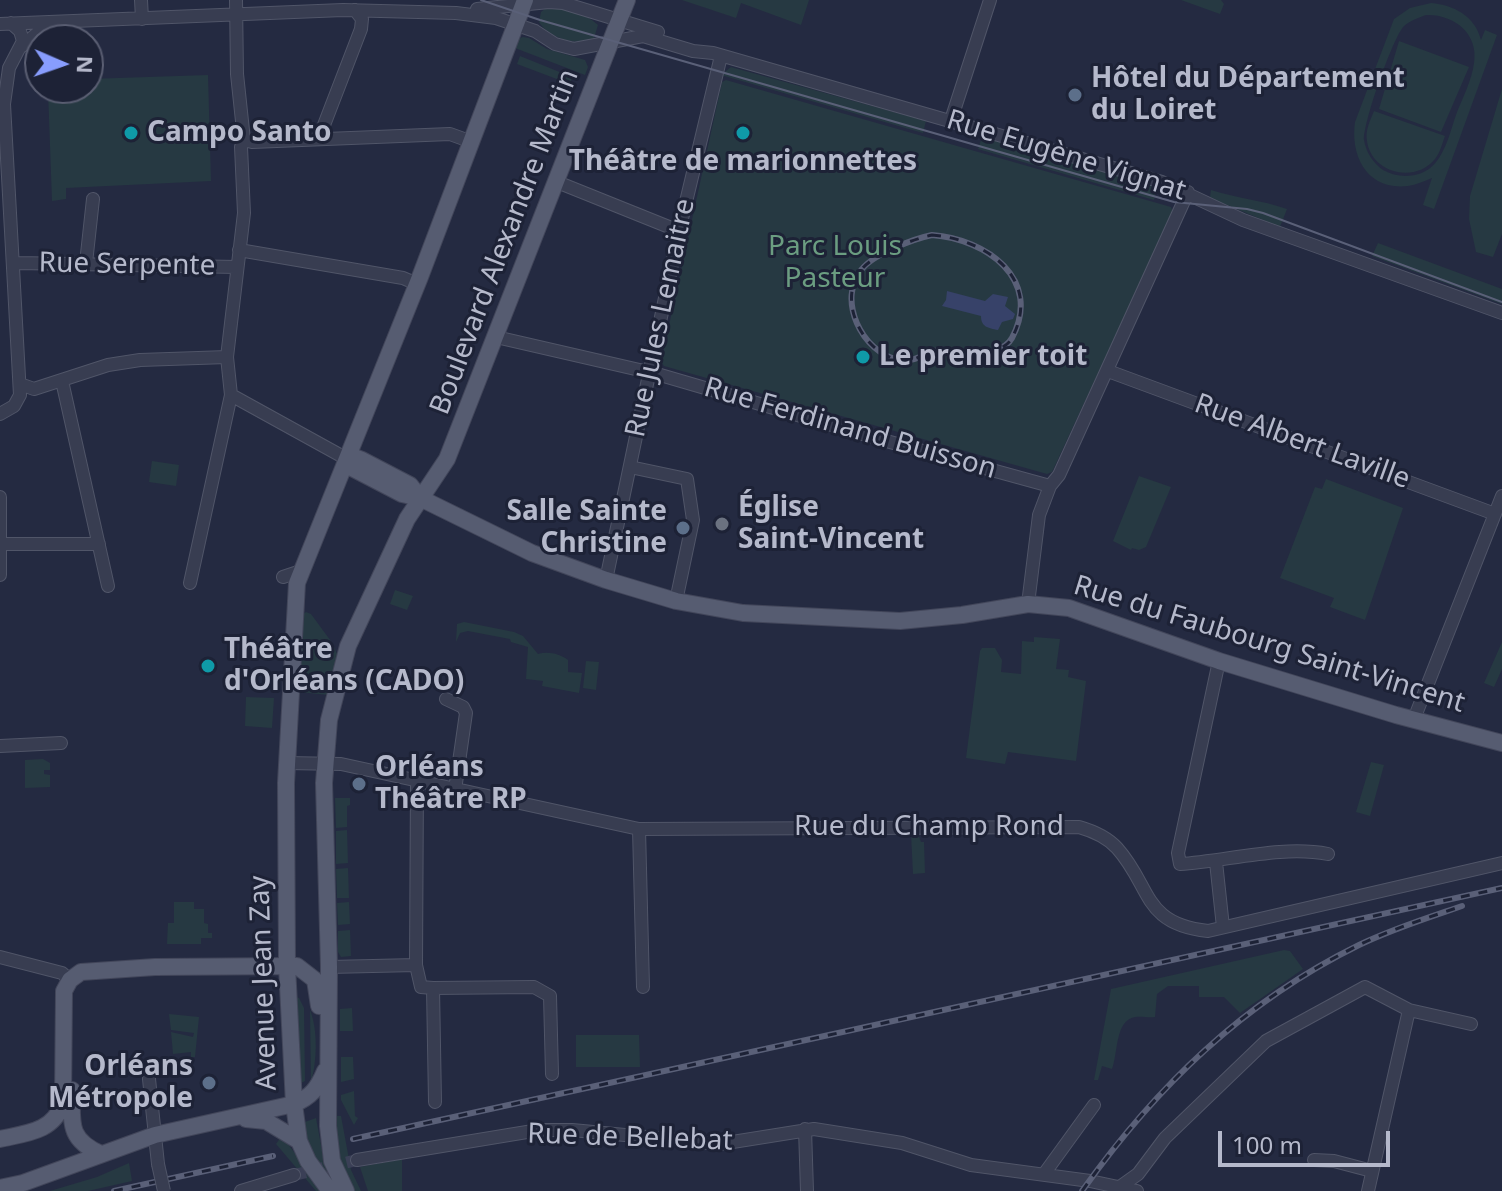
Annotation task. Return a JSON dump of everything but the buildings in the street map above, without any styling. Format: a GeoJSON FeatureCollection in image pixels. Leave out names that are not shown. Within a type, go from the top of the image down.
{"type":"FeatureCollection","features":[{"type":"Feature","properties":{"kind":"main road"},"geometry":{"type":"LineString","coordinates":[[347,459],[524,2]]}},
{"type":"Feature","properties":{"kind":"main road","name":"Boulevard Alexandre Martin"},"geometry":{"type":"LineString","coordinates":[[329,759],[329,720],[348,646],[407,519],[447,459],[610,44],[625,13]]}},
{"type":"Feature","properties":{"kind":"main road","name":"Rue du Faubourg Saint-Vincent"},"geometry":{"type":"LineString","coordinates":[[347,459],[350,467],[402,494],[420,498],[532,553],[676,601],[743,613],[900,621],[1028,604],[1076,610],[1219,661],[1502,743]]}},
{"type":"Feature","properties":{"kind":"main road","name":"Avenue Jean Zay"},"geometry":{"type":"LineString","coordinates":[[330,1191],[308,1161],[299,1141],[294,1104],[287,966],[287,763],[295,597],[301,571],[347,459]]}},
{"type":"Feature","properties":{"kind":"main road"},"geometry":{"type":"LineString","coordinates":[[329,759],[329,967],[323,998],[321,1126],[346,1191]]}},
{"type":"Feature","properties":{"kind":"main road"},"geometry":{"type":"LineString","coordinates":[[0,1139],[39,1130],[51,1123],[62,1106],[66,976],[141,967],[287,966],[301,968],[310,974],[323,998],[329,1062],[329,1146]]}},
{"type":"Feature","properties":{"kind":"main road"},"geometry":{"type":"LineString","coordinates":[[64,1053],[72,1083],[73,1130],[84,1146],[101,1154]]}},
{"type":"Feature","properties":{"kind":"main road"},"geometry":{"type":"LineString","coordinates":[[0,1188],[23,1183],[155,1135],[294,1104],[308,1098],[320,1083],[329,1062]]}},
{"type":"Feature","properties":{"kind":"main road"},"geometry":{"type":"LineString","coordinates":[[225,1120],[249,1118],[266,1121],[299,1141]]}},
{"type":"Feature","properties":{"kind":"street"},"geometry":{"type":"LineString","coordinates":[[141,0],[142,19]]}},
{"type":"Feature","properties":{"kind":"street"},"geometry":{"type":"LineString","coordinates":[[190,583],[231,395],[227,357],[244,213],[236,0]]}},
{"type":"Feature","properties":{"kind":"street"},"geometry":{"type":"LineString","coordinates":[[952,121],[990,0]]}},
{"type":"Feature","properties":{"kind":"street"},"geometry":{"type":"LineString","coordinates":[[524,2],[535,31]]}},
{"type":"Feature","properties":{"kind":"street","name":"Rue Eugène Vignat"},"geometry":{"type":"LineString","coordinates":[[358,15],[373,7],[389,4],[486,9],[524,2],[563,3],[625,13],[717,54]]}},
{"type":"Feature","properties":{"kind":"street","name":"Rue Eugène Vignat"},"geometry":{"type":"LineString","coordinates":[[358,15],[412,12],[480,15],[535,31],[545,40],[574,49],[643,36],[693,51],[717,54],[1162,182],[1243,220],[1502,313]]}},
{"type":"Feature","properties":{"kind":"street"},"geometry":{"type":"LineString","coordinates":[[6,24],[235,15],[482,18],[498,24],[506,31],[509,41]]}},
{"type":"Feature","properties":{"kind":"street"},"geometry":{"type":"LineString","coordinates":[[319,138],[361,29],[358,15]]}},
{"type":"Feature","properties":{"kind":"street"},"geometry":{"type":"LineString","coordinates":[[0,57],[7,58],[45,29],[68,21]]}},
{"type":"Feature","properties":{"kind":"street"},"geometry":{"type":"LineString","coordinates":[[0,414],[18,401],[20,384],[4,104],[6,80],[20,50],[20,31],[6,24]]}},
{"type":"Feature","properties":{"kind":"street","name":"Rue Jules Lemaitre"},"geometry":{"type":"LineString","coordinates":[[606,580],[717,54]]}},
{"type":"Feature","properties":{"kind":"street"},"geometry":{"type":"LineString","coordinates":[[242,143],[450,134],[472,142]]}},
{"type":"Feature","properties":{"kind":"street"},"geometry":{"type":"LineString","coordinates":[[557,182],[679,231]]}},
{"type":"Feature","properties":{"kind":"street"},"geometry":{"type":"LineString","coordinates":[[1028,604],[1035,534],[1050,486],[1059,475],[1108,371],[1188,192]]}},
{"type":"Feature","properties":{"kind":"street"},"geometry":{"type":"LineString","coordinates":[[86,263],[93,199]]}},
{"type":"Feature","properties":{"kind":"street"},"geometry":{"type":"LineString","coordinates":[[239,250],[403,278],[417,284]]}},
{"type":"Feature","properties":{"kind":"street","name":"Rue Serpente"},"geometry":{"type":"LineString","coordinates":[[18,263],[237,267]]}},
{"type":"Feature","properties":{"kind":"street","name":"Rue Ferdinand Buisson"},"geometry":{"type":"LineString","coordinates":[[496,337],[649,372],[1050,486]]}},
{"type":"Feature","properties":{"kind":"street"},"geometry":{"type":"LineString","coordinates":[[20,384],[34,389],[108,365],[140,360],[227,357]]}},
{"type":"Feature","properties":{"kind":"street","name":"Rue Albert Laville"},"geometry":{"type":"LineString","coordinates":[[1108,371],[1495,514]]}},
{"type":"Feature","properties":{"kind":"street"},"geometry":{"type":"LineString","coordinates":[[62,381],[108,586]]}},
{"type":"Feature","properties":{"kind":"street"},"geometry":{"type":"LineString","coordinates":[[231,395],[347,459]]}},
{"type":"Feature","properties":{"kind":"street"},"geometry":{"type":"LineString","coordinates":[[630,467],[687,479],[693,520],[676,601]]}},
{"type":"Feature","properties":{"kind":"street"},"geometry":{"type":"LineString","coordinates":[[1414,719],[1502,496]]}},
{"type":"Feature","properties":{"kind":"street"},"geometry":{"type":"LineString","coordinates":[[0,497],[0,575]]}},
{"type":"Feature","properties":{"kind":"street"},"geometry":{"type":"LineString","coordinates":[[1,544],[99,544]]}},
{"type":"Feature","properties":{"kind":"street"},"geometry":{"type":"LineString","coordinates":[[283,577],[301,571]]}},
{"type":"Feature","properties":{"kind":"street"},"geometry":{"type":"LineString","coordinates":[[1219,661],[1178,853],[1180,864],[1305,849],[1328,854]]}},
{"type":"Feature","properties":{"kind":"street"},"geometry":{"type":"LineString","coordinates":[[446,699],[463,707],[466,713],[455,790]]}},
{"type":"Feature","properties":{"kind":"street"},"geometry":{"type":"LineString","coordinates":[[0,746],[61,743]]}},
{"type":"Feature","properties":{"kind":"street","name":"Rue du Champ Rond"},"geometry":{"type":"LineString","coordinates":[[287,763],[329,759],[455,790],[639,829],[1079,827],[1101,836],[1116,847],[1149,902],[1162,915],[1186,928],[1208,931],[1502,863]]}},
{"type":"Feature","properties":{"kind":"street"},"geometry":{"type":"LineString","coordinates":[[417,781],[416,965],[421,987],[534,987],[550,996],[552,1074]]}},
{"type":"Feature","properties":{"kind":"street"},"geometry":{"type":"LineString","coordinates":[[639,829],[643,987]]}},
{"type":"Feature","properties":{"kind":"street"},"geometry":{"type":"LineString","coordinates":[[1216,862],[1223,927]]}},
{"type":"Feature","properties":{"kind":"street"},"geometry":{"type":"LineString","coordinates":[[0,957],[66,976]]}},
{"type":"Feature","properties":{"kind":"street"},"geometry":{"type":"LineString","coordinates":[[329,967],[416,965]]}},
{"type":"Feature","properties":{"kind":"street"},"geometry":{"type":"LineString","coordinates":[[1117,1189],[1138,1174],[1165,1138],[1266,1041],[1365,987],[1409,1010],[1471,1024]]}},
{"type":"Feature","properties":{"kind":"street"},"geometry":{"type":"LineString","coordinates":[[433,988],[435,1102]]}},
{"type":"Feature","properties":{"kind":"street"},"geometry":{"type":"LineString","coordinates":[[1368,1191],[1409,1010]]}},
{"type":"Feature","properties":{"kind":"street"},"geometry":{"type":"LineString","coordinates":[[149,1079],[164,1191]]}},
{"type":"Feature","properties":{"kind":"street"},"geometry":{"type":"LineString","coordinates":[[1044,1174],[1094,1105]]}},
{"type":"Feature","properties":{"kind":"street"},"geometry":{"type":"LineString","coordinates":[[805,1129],[807,1191]]}},
{"type":"Feature","properties":{"kind":"street","name":"Rue de Bellebat"},"geometry":{"type":"LineString","coordinates":[[357,1160],[539,1130],[572,1130],[720,1144],[805,1129],[902,1143],[971,1165],[1044,1174],[1137,1191]]}},
{"type":"Feature","properties":{"kind":"street"},"geometry":{"type":"LineString","coordinates":[[1314,1160],[1334,1161],[1372,1171]]}},
{"type":"Feature","properties":{"kind":"street"},"geometry":{"type":"LineString","coordinates":[[241,1191],[294,1175]]}},
{"type":"Feature","properties":{"kind":"green space"},"geometry":{"type":"Polygon","coordinates":[[[682,0],[809,0],[801,25],[741,3],[736,18],[682,0]]]}},
{"type":"Feature","properties":{"kind":"green space"},"geometry":{"type":"Polygon","coordinates":[[[1181,0],[1221,0],[1224,4],[1220,14],[1181,0]]]}},
{"type":"Feature","properties":{"kind":"green space"},"geometry":{"type":"Polygon","coordinates":[[[1431,3],[1448,6],[1469,18],[1481,40],[1485,30],[1497,35],[1434,209],[1423,205],[1432,178],[1408,186],[1382,183],[1372,177],[1359,159],[1354,135],[1355,122],[1394,19],[1410,8],[1431,3]],[[1426,15],[1412,21],[1399,33],[1368,117],[1364,140],[1368,153],[1379,167],[1394,174],[1418,174],[1435,164],[1446,144],[1471,76],[1474,52],[1468,34],[1454,22],[1426,15]]]}},
{"type":"Feature","properties":{"kind":"green space"},"geometry":{"type":"Polygon","coordinates":[[[546,8],[586,16],[598,25],[594,38],[580,42],[549,33],[539,22],[541,12],[546,8]]]}},
{"type":"Feature","properties":{"kind":"green space"},"geometry":{"type":"Polygon","coordinates":[[[523,37],[547,49],[585,60],[588,67],[585,75],[515,48],[518,39],[523,37]]]}},
{"type":"Feature","properties":{"kind":"green space"},"geometry":{"type":"Polygon","coordinates":[[[1399,41],[1469,67],[1441,132],[1379,109],[1399,41]]]}},
{"type":"Feature","properties":{"kind":"green space"},"geometry":{"type":"Polygon","coordinates":[[[520,56],[572,77],[570,84],[517,64],[520,56]]]}},
{"type":"Feature","properties":{"kind":"green space"},"geometry":{"type":"Polygon","coordinates":[[[731,67],[926,121],[923,133],[721,75],[731,67]]]}},
{"type":"Feature","properties":{"kind":"green space","name":"Campo Santo"},"geometry":{"type":"Polygon","coordinates":[[[208,75],[211,181],[66,188],[66,199],[52,201],[49,104],[104,104],[104,78],[208,75]]]}},
{"type":"Feature","properties":{"kind":"green space","name":"Parc Louis Pasteur"},"geometry":{"type":"Polygon","coordinates":[[[726,80],[1171,207],[1173,212],[1052,472],[1047,474],[664,366],[661,362],[722,82],[726,80]]]}},
{"type":"Feature","properties":{"kind":"green space"},"geometry":{"type":"Polygon","coordinates":[[[1502,89],[1502,234],[1493,257],[1476,252],[1469,219],[1470,196],[1502,89]]]}},
{"type":"Feature","properties":{"kind":"green space"},"geometry":{"type":"Polygon","coordinates":[[[1374,111],[1445,136],[1435,159],[1426,167],[1406,173],[1376,161],[1370,152],[1367,137],[1374,111]]]}},
{"type":"Feature","properties":{"kind":"green space"},"geometry":{"type":"Polygon","coordinates":[[[982,137],[1158,187],[1154,200],[978,149],[982,137]]]}},
{"type":"Feature","properties":{"kind":"green space"},"geometry":{"type":"Polygon","coordinates":[[[1211,190],[1287,209],[1280,227],[1215,200],[1210,197],[1211,190]]]}},
{"type":"Feature","properties":{"kind":"green space"},"geometry":{"type":"Polygon","coordinates":[[[1378,243],[1502,289],[1502,304],[1372,256],[1378,243]]]}},
{"type":"Feature","properties":{"kind":"green space"},"geometry":{"type":"Polygon","coordinates":[[[152,461],[179,465],[176,486],[149,482],[152,461]]]}},
{"type":"Feature","properties":{"kind":"green space"},"geometry":{"type":"Polygon","coordinates":[[[1139,476],[1171,487],[1146,547],[1131,550],[1113,541],[1139,476]]]}},
{"type":"Feature","properties":{"kind":"green space"},"geometry":{"type":"Polygon","coordinates":[[[1326,479],[1403,508],[1365,620],[1330,607],[1334,598],[1280,578],[1315,487],[1322,489],[1326,479]]]}},
{"type":"Feature","properties":{"kind":"green space"},"geometry":{"type":"Polygon","coordinates":[[[395,590],[413,596],[407,610],[390,604],[395,590]]]}},
{"type":"Feature","properties":{"kind":"green space"},"geometry":{"type":"Polygon","coordinates":[[[303,614],[311,614],[337,654],[328,695],[299,692],[303,614]]]}},
{"type":"Feature","properties":{"kind":"green space"},"geometry":{"type":"Polygon","coordinates":[[[464,622],[514,632],[523,636],[538,654],[550,653],[565,658],[568,660],[568,672],[582,673],[579,693],[542,686],[543,681],[526,679],[528,647],[510,639],[468,631],[460,633],[456,642],[457,624],[464,622]]]}},
{"type":"Feature","properties":{"kind":"green space"},"geometry":{"type":"Polygon","coordinates":[[[1034,637],[1060,639],[1056,669],[1069,670],[1068,677],[1086,681],[1076,761],[1008,752],[1005,764],[966,758],[980,651],[982,648],[995,648],[1002,660],[1001,672],[1021,674],[1022,641],[1034,642],[1034,637]]]}},
{"type":"Feature","properties":{"kind":"green space"},"geometry":{"type":"Polygon","coordinates":[[[1502,642],[1502,669],[1494,687],[1484,683],[1502,642]]]}},
{"type":"Feature","properties":{"kind":"green space"},"geometry":{"type":"Polygon","coordinates":[[[586,661],[599,662],[596,690],[583,688],[586,661]]]}},
{"type":"Feature","properties":{"kind":"green space"},"geometry":{"type":"Polygon","coordinates":[[[246,697],[274,698],[272,728],[245,726],[246,697]]]}},
{"type":"Feature","properties":{"kind":"green space"},"geometry":{"type":"Polygon","coordinates":[[[43,759],[50,763],[50,770],[44,770],[44,774],[50,775],[50,787],[25,788],[25,760],[43,759]]]}},
{"type":"Feature","properties":{"kind":"green space"},"geometry":{"type":"Polygon","coordinates":[[[1371,762],[1384,765],[1370,816],[1356,812],[1371,762]]]}},
{"type":"Feature","properties":{"kind":"green space"},"geometry":{"type":"Polygon","coordinates":[[[335,798],[350,798],[347,827],[336,828],[335,798]]]}},
{"type":"Feature","properties":{"kind":"green space"},"geometry":{"type":"Polygon","coordinates":[[[347,830],[348,863],[336,864],[336,831],[347,830]]]}},
{"type":"Feature","properties":{"kind":"green space"},"geometry":{"type":"Polygon","coordinates":[[[911,834],[918,834],[924,842],[925,873],[913,874],[911,834]]]}},
{"type":"Feature","properties":{"kind":"green space"},"geometry":{"type":"Polygon","coordinates":[[[348,868],[349,898],[337,898],[336,869],[348,868]]]}},
{"type":"Feature","properties":{"kind":"green space"},"geometry":{"type":"Polygon","coordinates":[[[174,902],[194,902],[194,909],[204,909],[204,923],[208,924],[208,933],[212,933],[212,938],[201,938],[201,944],[167,944],[168,923],[174,923],[174,902]]]}},
{"type":"Feature","properties":{"kind":"green space"},"geometry":{"type":"Polygon","coordinates":[[[349,902],[350,924],[338,925],[337,903],[349,902]]]}},
{"type":"Feature","properties":{"kind":"green space"},"geometry":{"type":"Polygon","coordinates":[[[350,930],[351,956],[341,957],[338,952],[338,931],[350,930]]]}},
{"type":"Feature","properties":{"kind":"green space"},"geometry":{"type":"Polygon","coordinates":[[[1290,951],[1303,969],[1240,1013],[1224,997],[1199,997],[1199,986],[1168,986],[1157,994],[1155,1017],[1135,1017],[1124,1024],[1112,1069],[1102,1066],[1098,1080],[1094,1080],[1111,989],[1290,951]]]}},
{"type":"Feature","properties":{"kind":"green space"},"geometry":{"type":"Polygon","coordinates":[[[296,997],[304,1008],[305,1081],[299,1084],[296,997]]]}},
{"type":"Feature","properties":{"kind":"green space"},"geometry":{"type":"Polygon","coordinates":[[[352,1008],[353,1031],[340,1031],[340,1009],[352,1008]]]}},
{"type":"Feature","properties":{"kind":"green space"},"geometry":{"type":"Polygon","coordinates":[[[310,1010],[316,1046],[311,1083],[310,1010]]]}},
{"type":"Feature","properties":{"kind":"green space"},"geometry":{"type":"Polygon","coordinates":[[[169,1014],[199,1017],[195,1057],[191,1057],[191,1052],[173,1054],[171,1032],[193,1037],[194,1033],[171,1030],[169,1014]]]}},
{"type":"Feature","properties":{"kind":"green space"},"geometry":{"type":"Polygon","coordinates":[[[576,1035],[639,1035],[640,1067],[576,1067],[576,1035]]]}},
{"type":"Feature","properties":{"kind":"green space"},"geometry":{"type":"Polygon","coordinates":[[[341,1057],[353,1057],[354,1079],[341,1082],[341,1057]]]}},
{"type":"Feature","properties":{"kind":"green space"},"geometry":{"type":"Polygon","coordinates":[[[354,1091],[355,1116],[358,1118],[354,1125],[341,1095],[354,1091]]]}},
{"type":"Feature","properties":{"kind":"green space"},"geometry":{"type":"Polygon","coordinates":[[[337,1116],[341,1116],[351,1170],[361,1191],[351,1191],[341,1164],[337,1116]]]}},
{"type":"Feature","properties":{"kind":"green space"},"geometry":{"type":"Polygon","coordinates":[[[316,1118],[324,1161],[340,1191],[335,1191],[308,1145],[302,1123],[316,1118]]]}},
{"type":"Feature","properties":{"kind":"green space"},"geometry":{"type":"Polygon","coordinates":[[[281,1137],[323,1191],[316,1191],[276,1144],[281,1137]]]}},
{"type":"Feature","properties":{"kind":"green space"},"geometry":{"type":"Polygon","coordinates":[[[402,1159],[402,1191],[368,1191],[360,1167],[402,1159]]]}},
{"type":"Feature","properties":{"kind":"green space"},"geometry":{"type":"Polygon","coordinates":[[[129,1163],[132,1181],[88,1191],[50,1191],[97,1177],[129,1163]]]}},
{"type":"Feature","properties":{"kind":"water"},"geometry":{"type":"Polygon","coordinates":[[[947,291],[985,301],[993,294],[1008,297],[1005,306],[1015,314],[1013,319],[1002,322],[998,330],[988,328],[982,323],[981,316],[942,306],[947,291]]]}},
{"type":"Feature","properties":{"kind":"tunnel"},"geometry":{"type":"LineString","coordinates":[[294,1175],[357,1160]]}},
{"type":"Feature","properties":{"kind":"tram line"},"geometry":{"type":"LineString","coordinates":[[481,0],[540,20],[1174,202],[1263,213],[1502,302]]}},
{"type":"Feature","properties":{"kind":"railway"},"geometry":{"type":"LineString","coordinates":[[932,235],[972,244],[1004,266],[1015,281],[1020,298],[1020,317],[1012,338],[1004,346],[969,356],[939,350],[905,361],[886,355],[864,336],[857,323],[852,295],[862,269],[884,253],[932,235]]}},
{"type":"Feature","properties":{"kind":"railway"},"geometry":{"type":"LineString","coordinates":[[353,1139],[1502,888]]}},
{"type":"Feature","properties":{"kind":"railway"},"geometry":{"type":"LineString","coordinates":[[1082,1191],[1110,1153],[1172,1082],[1240,1020],[1277,993],[1359,945],[1462,906]]}},
{"type":"Feature","properties":{"kind":"railway"},"geometry":{"type":"LineString","coordinates":[[114,1191],[273,1156]]}},
{"type":"Feature","properties":{"kind":"place","name":"Hôtel du Département du Loiret"},"geometry":{"type":"Point","coordinates":[1075,95]}},
{"type":"Feature","properties":{"kind":"place","name":"Campo Santo"},"geometry":{"type":"Point","coordinates":[131,133]}},
{"type":"Feature","properties":{"kind":"place","name":"Théâtre de marionnettes"},"geometry":{"type":"Point","coordinates":[743,133]}},
{"type":"Feature","properties":{"kind":"place","name":"Le premier toit"},"geometry":{"type":"Point","coordinates":[863,357]}},
{"type":"Feature","properties":{"kind":"place","name":"Église Saint-Vincent"},"geometry":{"type":"Point","coordinates":[722,524]}},
{"type":"Feature","properties":{"kind":"place","name":"Salle Sainte Christine"},"geometry":{"type":"Point","coordinates":[683,528]}},
{"type":"Feature","properties":{"kind":"place","name":"Théâtre d'Orléans (CADO)"},"geometry":{"type":"Point","coordinates":[208,666]}},
{"type":"Feature","properties":{"kind":"place","name":"Orléans Théâtre RP"},"geometry":{"type":"Point","coordinates":[359,784]}},
{"type":"Feature","properties":{"kind":"place","name":"Orléans Métropole"},"geometry":{"type":"Point","coordinates":[209,1083]}}]}
